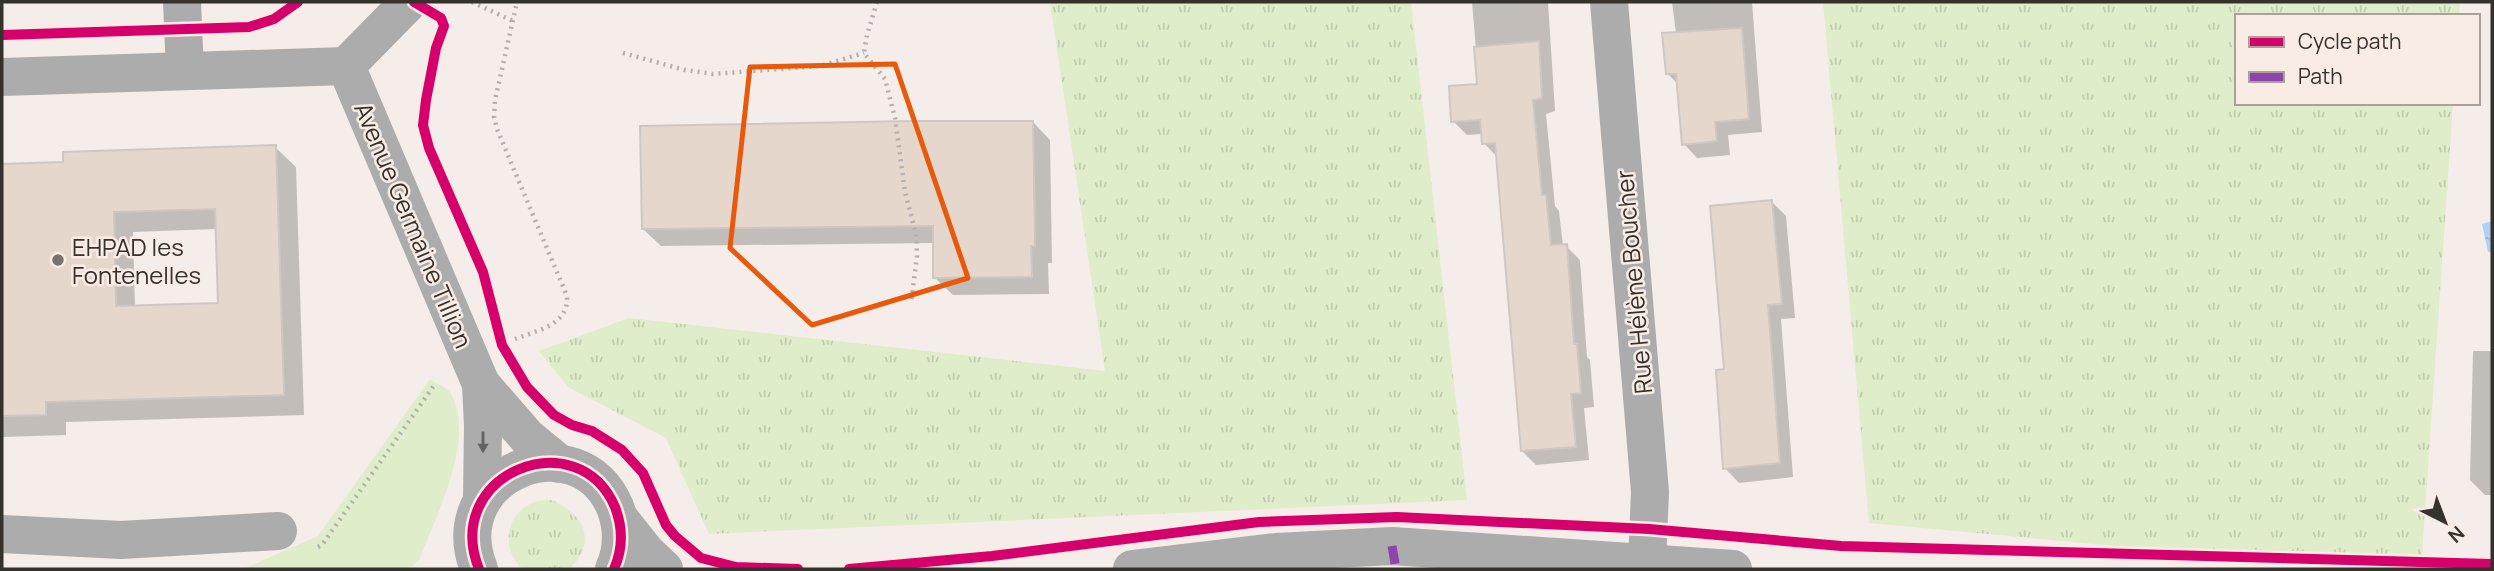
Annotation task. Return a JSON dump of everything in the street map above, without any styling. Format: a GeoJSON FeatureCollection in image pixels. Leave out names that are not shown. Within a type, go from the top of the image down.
{"type":"FeatureCollection","features":[{"type":"Feature","properties":{"kind":"street"},"geometry":{"type":"LineString","coordinates":[[182,2],[185,71]]}},
{"type":"Feature","properties":{"kind":"street"},"geometry":{"type":"LineString","coordinates":[[2,77],[346,66],[409,2]]}},
{"type":"Feature","properties":{"kind":"street","name":"Rue Hélène Boucher"},"geometry":{"type":"LineString","coordinates":[[1609,2],[1650,492],[1647,563]]}},
{"type":"Feature","properties":{"kind":"street","name":"Avenue Germaine Tillion"},"geometry":{"type":"LineString","coordinates":[[346,66],[481,384],[527,437],[560,464]]}},
{"type":"Feature","properties":{"kind":"street","name":"Avenue Germaine Tillion"},"geometry":{"type":"LineString","coordinates":[[481,384],[484,436],[482,499]]}},
{"type":"Feature","properties":{"kind":"street"},"geometry":{"type":"LineString","coordinates":[[479,569],[473,549],[472,532],[482,499],[508,474],[524,466],[542,463],[560,464],[580,470],[597,482],[611,498],[619,518],[621,533],[621,550],[614,569]]}},
{"type":"Feature","properties":{"kind":"street"},"geometry":{"type":"LineString","coordinates":[[619,518],[646,552],[664,569]]}},
{"type":"Feature","properties":{"kind":"street"},"geometry":{"type":"LineString","coordinates":[[2,534],[121,540],[278,531]]}},
{"type":"Feature","properties":{"kind":"street"},"geometry":{"type":"LineString","coordinates":[[1132,569],[1276,551],[1392,546],[1733,569]]}},
{"type":"Feature","properties":{"kind":"path"},"geometry":{"type":"LineString","coordinates":[[472,2],[513,21]]}},
{"type":"Feature","properties":{"kind":"path"},"geometry":{"type":"LineString","coordinates":[[515,339],[554,323],[563,316],[568,306],[567,296],[494,117],[495,100],[517,2]]}},
{"type":"Feature","properties":{"kind":"path"},"geometry":{"type":"LineString","coordinates":[[877,2],[864,53],[885,79],[895,118],[905,192],[916,234],[917,256],[911,303]]}},
{"type":"Feature","properties":{"kind":"path"},"geometry":{"type":"LineString","coordinates":[[623,53],[685,70],[713,74],[820,66],[864,53]]}},
{"type":"Feature","properties":{"kind":"path"},"geometry":{"type":"LineString","coordinates":[[311,550],[322,545],[439,379]]}},
{"type":"Feature","properties":{"kind":"highlighted area"},"geometry":{"type":"Polygon","coordinates":[[[895,64],[968,278],[812,325],[730,248],[750,67],[895,64]]]}},
{"type":"Feature","properties":{"kind":"green space"},"geometry":{"type":"Polygon","coordinates":[[[1050,2],[1411,2],[1467,500],[709,534],[666,438],[568,387],[539,351],[629,318],[1105,371],[1050,2]]]}},
{"type":"Feature","properties":{"kind":"green space"},"geometry":{"type":"Polygon","coordinates":[[[1823,2],[2460,2],[2459,14],[2235,14],[2235,105],[2453,105],[2421,569],[2363,569],[1869,523],[1823,2]]]}},
{"type":"Feature","properties":{"kind":"green space"},"geometry":{"type":"Polygon","coordinates":[[[430,379],[451,394],[458,413],[459,433],[451,478],[419,560],[409,569],[243,569],[318,536],[430,379]]]}},
{"type":"Feature","properties":{"kind":"green space"},"geometry":{"type":"Polygon","coordinates":[[[551,500],[572,512],[579,520],[585,539],[583,549],[569,569],[523,569],[511,552],[509,532],[512,523],[525,507],[537,501],[551,500]]]}},
{"type":"Feature","properties":{"kind":"water"},"geometry":{"type":"Polygon","coordinates":[[[2492,221],[2492,252],[2488,252],[2482,224],[2492,221]]]}},
{"type":"Feature","properties":{"kind":"building"},"geometry":{"type":"Polygon","coordinates":[[[1742,28],[1749,119],[1715,122],[1717,141],[1682,145],[1676,74],[1666,74],[1662,33],[1742,28]]]}},
{"type":"Feature","properties":{"kind":"building"},"geometry":{"type":"Polygon","coordinates":[[[1539,41],[1542,98],[1533,100],[1542,195],[1546,195],[1551,245],[1567,244],[1574,344],[1577,344],[1581,393],[1571,394],[1576,447],[1521,451],[1495,143],[1482,144],[1480,120],[1451,122],[1449,86],[1477,84],[1474,47],[1539,41]]]}},
{"type":"Feature","properties":{"kind":"building"},"geometry":{"type":"Polygon","coordinates":[[[1033,121],[1035,246],[1031,246],[1032,277],[933,278],[933,226],[642,229],[640,126],[1033,121]]]}},
{"type":"Feature","properties":{"kind":"building","name":"EHPAD les Fontenelles"},"geometry":{"type":"Polygon","coordinates":[[[276,145],[284,395],[46,402],[46,415],[2,416],[2,164],[63,162],[63,152],[276,145]],[[215,209],[114,212],[116,306],[218,303],[215,209]]]}},
{"type":"Feature","properties":{"kind":"building"},"geometry":{"type":"Polygon","coordinates":[[[1772,200],[1782,304],[1768,305],[1780,463],[1723,469],[1716,370],[1724,369],[1710,206],[1772,200]]]}},
{"type":"Feature","properties":{"kind":"marked path"},"geometry":{"type":"LineString","coordinates":[[1392,546],[1396,569]]}},
{"type":"Feature","properties":{"kind":"cycle path"},"geometry":{"type":"LineString","coordinates":[[2,35],[249,27],[274,19],[298,2]]}},
{"type":"Feature","properties":{"kind":"cycle path"},"geometry":{"type":"LineString","coordinates":[[414,2],[441,18],[444,26],[436,48],[426,100],[423,125],[429,148],[483,272],[502,345],[527,387],[554,415],[572,425],[592,431],[622,450],[643,473],[666,525],[701,558],[736,567],[798,569]]}},
{"type":"Feature","properties":{"kind":"cycle path"},"geometry":{"type":"LineString","coordinates":[[479,569],[472,535],[479,507],[496,484],[519,469],[546,463],[573,466],[597,481],[615,507],[621,538],[614,569]]}},
{"type":"Feature","properties":{"kind":"cycle path"},"geometry":{"type":"LineString","coordinates":[[849,569],[992,556],[1259,522],[1397,517],[1649,529],[1841,546],[2492,564]]}},
{"type":"Feature","properties":{"kind":"place","name":"EHPAD les Fontenelles"},"geometry":{"type":"Point","coordinates":[58,260]}}]}
